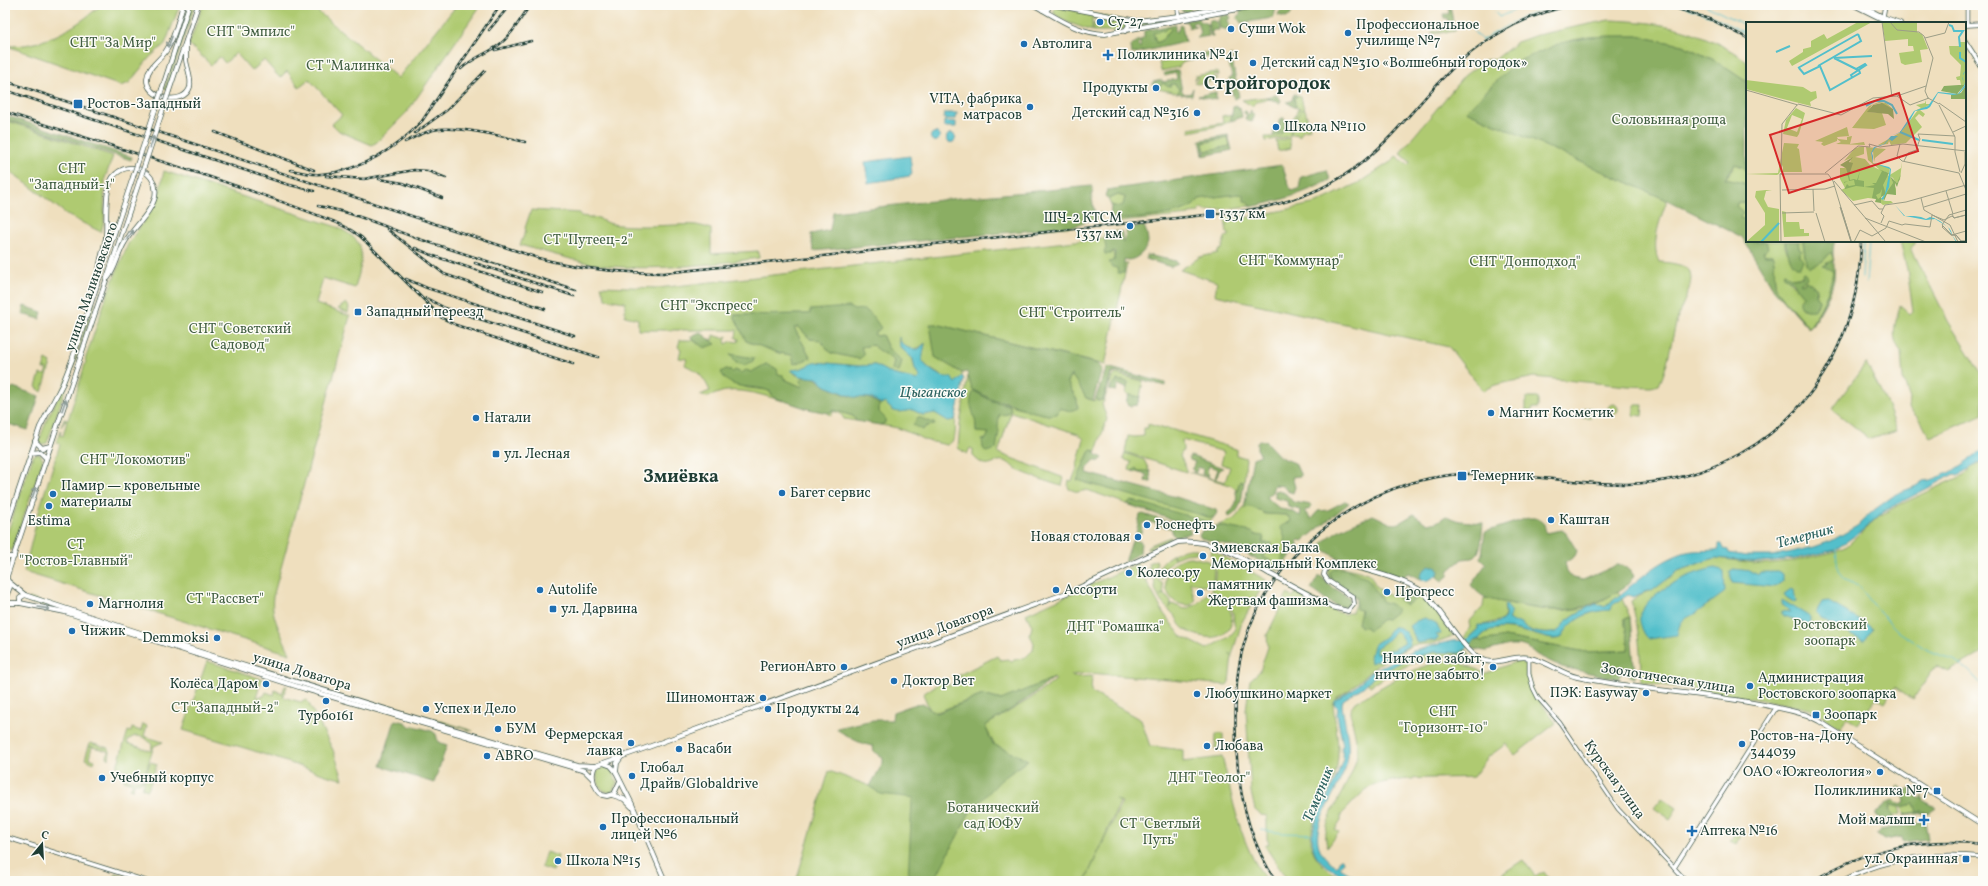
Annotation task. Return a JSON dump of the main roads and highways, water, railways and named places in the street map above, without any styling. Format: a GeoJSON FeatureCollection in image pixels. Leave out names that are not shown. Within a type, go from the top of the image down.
{"type":"FeatureCollection","features":[{"type":"Feature","properties":{"kind":"main road"},"geometry":{"type":"LineString","coordinates":[[183,5],[168,48],[150,70],[147,77],[149,86],[159,96],[178,98],[184,96],[188,90],[190,81],[186,57],[186,41]]}},
{"type":"Feature","properties":{"kind":"main road","name":"улица Малиновского"},"geometry":{"type":"LineString","coordinates":[[5,531],[43,420],[68,371],[189,5]]}},
{"type":"Feature","properties":{"kind":"main road","name":"улица Малиновского"},"geometry":{"type":"LineString","coordinates":[[6,575],[14,557],[198,5]]}},
{"type":"Feature","properties":{"kind":"main road"},"geometry":{"type":"LineString","coordinates":[[1034,5],[1084,32],[1105,34],[1125,31],[1234,5]]}},
{"type":"Feature","properties":{"kind":"main road"},"geometry":{"type":"LineString","coordinates":[[1042,10],[1048,10],[1048,5]]}},
{"type":"Feature","properties":{"kind":"main road"},"geometry":{"type":"LineString","coordinates":[[1054,17],[1053,10],[1056,5],[1137,21],[1179,18],[1260,5]]}},
{"type":"Feature","properties":{"kind":"main road"},"geometry":{"type":"LineString","coordinates":[[1854,5],[1883,18],[1897,22]]}},
{"type":"Feature","properties":{"kind":"main road"},"geometry":{"type":"LineString","coordinates":[[1860,5],[1889,22]]}},
{"type":"Feature","properties":{"kind":"main road"},"geometry":{"type":"LineString","coordinates":[[1883,18],[1885,5]]}},
{"type":"Feature","properties":{"kind":"main road"},"geometry":{"type":"LineString","coordinates":[[1124,19],[1129,25],[1125,31]]}},
{"type":"Feature","properties":{"kind":"main road"},"geometry":{"type":"LineString","coordinates":[[1137,21],[1133,23],[1132,26],[1138,28]]}},
{"type":"Feature","properties":{"kind":"main road"},"geometry":{"type":"LineString","coordinates":[[1966,24],[1983,24]]}},
{"type":"Feature","properties":{"kind":"main road"},"geometry":{"type":"LineString","coordinates":[[1966,43],[1983,69]]}},
{"type":"Feature","properties":{"kind":"main road"},"geometry":{"type":"LineString","coordinates":[[99,280],[99,269],[106,237],[110,183],[115,175],[121,170],[133,168],[140,169],[149,175],[154,181],[154,199],[126,240],[111,273],[105,281]]}},
{"type":"Feature","properties":{"kind":"main road"},"geometry":{"type":"LineString","coordinates":[[35,441],[42,448],[50,446]]}},
{"type":"Feature","properties":{"kind":"main road"},"geometry":{"type":"LineString","coordinates":[[31,453],[40,452],[46,458]]}},
{"type":"Feature","properties":{"kind":"main road","name":"улица Доватора"},"geometry":{"type":"LineString","coordinates":[[602,763],[1072,591],[1178,542],[1193,541],[1213,545],[1332,607],[1348,611],[1354,604],[1353,597],[1328,581],[1324,575],[1329,564],[1336,562],[1344,564],[1406,584],[1426,595],[1473,654],[1480,659],[1490,661],[1520,656],[1529,657]]}},
{"type":"Feature","properties":{"kind":"main road"},"geometry":{"type":"LineString","coordinates":[[5,557],[14,557]]}},
{"type":"Feature","properties":{"kind":"main road"},"geometry":{"type":"LineString","coordinates":[[5,599],[9,593],[9,582],[6,575]]}},
{"type":"Feature","properties":{"kind":"main road","name":"улица Доватора"},"geometry":{"type":"LineString","coordinates":[[9,582],[25,595],[352,699],[574,764],[595,766]]}},
{"type":"Feature","properties":{"kind":"main road"},"geometry":{"type":"LineString","coordinates":[[20,604],[20,598],[25,595]]}},
{"type":"Feature","properties":{"kind":"main road","name":"улица Доватора"},"geometry":{"type":"LineString","coordinates":[[5,603],[20,604],[64,612],[305,689],[585,771],[593,779]]}},
{"type":"Feature","properties":{"kind":"main road","name":"Зоологическая улица"},"geometry":{"type":"LineString","coordinates":[[1529,657],[1578,677],[1713,696],[1776,708],[1813,717],[1983,825]]}},
{"type":"Feature","properties":{"kind":"main road","name":"Курская улица"},"geometry":{"type":"LineString","coordinates":[[1686,881],[1674,868],[1776,708]]}},
{"type":"Feature","properties":{"kind":"main road"},"geometry":{"type":"LineString","coordinates":[[616,772],[618,762],[623,756]]}},
{"type":"Feature","properties":{"kind":"main road"},"geometry":{"type":"LineString","coordinates":[[602,763],[611,766],[616,772],[632,804],[664,881],[631,805],[621,798],[601,794],[593,779],[593,771],[595,766],[602,763]]}},
{"type":"Feature","properties":{"kind":"main road"},"geometry":{"type":"LineString","coordinates":[[612,795],[617,790],[620,780]]}},
{"type":"Feature","properties":{"kind":"main road"},"geometry":{"type":"LineString","coordinates":[[5,837],[146,881]]}},
{"type":"Feature","properties":{"kind":"main road"},"geometry":{"type":"LineString","coordinates":[[1842,881],[1870,869],[1908,858],[1933,856],[1983,856]]}},
{"type":"Feature","properties":{"kind":"water"},"geometry":{"type":"Polygon","coordinates":[[[945,113],[957,113],[956,119],[944,119],[945,113]]]}},
{"type":"Feature","properties":{"kind":"water"},"geometry":{"type":"Polygon","coordinates":[[[944,121],[956,122],[956,127],[944,127],[944,121]]]}},
{"type":"Feature","properties":{"kind":"water"},"geometry":{"type":"Polygon","coordinates":[[[935,132],[940,137],[935,142],[930,137],[935,132]]]}},
{"type":"Feature","properties":{"kind":"water"},"geometry":{"type":"Polygon","coordinates":[[[951,133],[956,138],[951,143],[946,138],[951,133]]]}},
{"type":"Feature","properties":{"kind":"water"},"geometry":{"type":"Polygon","coordinates":[[[910,156],[912,174],[910,174],[910,176],[868,183],[865,162],[910,156]]]}},
{"type":"Feature","properties":{"kind":"water","name":"Цыганское"},"geometry":{"type":"Polygon","coordinates":[[[899,337],[906,347],[912,349],[919,349],[925,343],[922,361],[935,373],[951,377],[955,383],[962,376],[964,379],[955,420],[948,421],[935,413],[923,415],[913,410],[898,412],[892,410],[886,403],[881,404],[871,398],[853,397],[826,386],[817,378],[800,376],[791,370],[800,369],[816,362],[859,366],[875,365],[892,374],[917,380],[920,377],[915,369],[913,359],[900,347],[899,337]]]}},
{"type":"Feature","properties":{"kind":"water"},"geometry":{"type":"Polygon","coordinates":[[[1983,450],[1983,461],[1958,475],[1955,474],[1884,511],[1864,529],[1835,550],[1795,559],[1760,562],[1716,558],[1708,560],[1678,571],[1652,591],[1647,591],[1633,597],[1628,595],[1611,606],[1610,610],[1594,612],[1581,617],[1565,631],[1561,638],[1552,639],[1514,629],[1494,629],[1479,639],[1475,639],[1466,649],[1459,653],[1435,652],[1409,658],[1377,674],[1363,687],[1343,700],[1342,705],[1348,737],[1348,756],[1345,770],[1323,814],[1319,829],[1318,843],[1324,855],[1337,866],[1340,859],[1342,859],[1343,862],[1340,868],[1362,881],[1353,880],[1346,877],[1319,859],[1313,848],[1313,836],[1316,822],[1343,759],[1341,747],[1343,746],[1337,714],[1338,708],[1334,704],[1335,700],[1353,689],[1372,671],[1413,651],[1451,641],[1466,640],[1478,629],[1478,625],[1492,624],[1503,619],[1505,617],[1505,604],[1512,612],[1508,619],[1513,622],[1521,623],[1528,629],[1538,633],[1554,633],[1561,629],[1566,621],[1588,607],[1596,604],[1605,607],[1652,569],[1672,557],[1683,553],[1719,549],[1719,544],[1722,544],[1724,549],[1728,550],[1729,553],[1746,556],[1772,556],[1814,547],[1831,541],[1857,526],[1874,510],[1896,494],[1916,486],[1923,481],[1951,472],[1983,450]]]}},
{"type":"Feature","properties":{"kind":"water"},"geometry":{"type":"Polygon","coordinates":[[[1430,566],[1436,566],[1439,572],[1436,576],[1427,581],[1422,580],[1420,576],[1425,569],[1430,566]]]}},
{"type":"Feature","properties":{"kind":"water"},"geometry":{"type":"Polygon","coordinates":[[[1716,568],[1724,571],[1725,592],[1685,619],[1681,623],[1677,635],[1649,639],[1641,626],[1640,615],[1655,595],[1680,580],[1706,570],[1716,568]]]}},
{"type":"Feature","properties":{"kind":"water"},"geometry":{"type":"Polygon","coordinates":[[[1734,569],[1751,571],[1758,575],[1760,572],[1780,572],[1783,574],[1783,581],[1775,587],[1732,583],[1730,571],[1734,569]]]}},
{"type":"Feature","properties":{"kind":"water"},"geometry":{"type":"Polygon","coordinates":[[[1791,589],[1794,590],[1795,603],[1784,594],[1791,589]]]}},
{"type":"Feature","properties":{"kind":"water"},"geometry":{"type":"Polygon","coordinates":[[[1782,600],[1810,617],[1810,622],[1807,624],[1782,615],[1782,611],[1790,612],[1782,604],[1782,600]]]}},
{"type":"Feature","properties":{"kind":"water"},"geometry":{"type":"Polygon","coordinates":[[[1827,601],[1866,623],[1872,629],[1866,639],[1863,641],[1821,619],[1816,612],[1822,602],[1827,601]]]}},
{"type":"Feature","properties":{"kind":"water"},"geometry":{"type":"Polygon","coordinates":[[[1425,618],[1436,623],[1441,634],[1436,635],[1439,638],[1436,640],[1417,643],[1409,626],[1416,621],[1425,618]]]}},
{"type":"Feature","properties":{"kind":"water"},"geometry":{"type":"Polygon","coordinates":[[[1393,627],[1397,627],[1405,632],[1410,645],[1398,652],[1371,663],[1370,657],[1373,645],[1385,637],[1393,627]],[[1395,632],[1385,642],[1376,648],[1376,654],[1395,649],[1405,643],[1398,632],[1395,632]]]}},
{"type":"Feature","properties":{"kind":"waterway"},"geometry":{"type":"LineString","coordinates":[[1513,5],[1515,10]]}},
{"type":"Feature","properties":{"kind":"waterway"},"geometry":{"type":"LineString","coordinates":[[1495,12],[1499,17],[1527,5]]}},
{"type":"Feature","properties":{"kind":"waterway"},"geometry":{"type":"LineString","coordinates":[[1473,31],[1482,40],[1521,18],[1558,5]]}},
{"type":"Feature","properties":{"kind":"waterway"},"geometry":{"type":"LineString","coordinates":[[1680,5],[1714,17],[1746,33]]}},
{"type":"Feature","properties":{"kind":"waterway"},"geometry":{"type":"LineString","coordinates":[[1705,5],[1746,26]]}},
{"type":"Feature","properties":{"kind":"waterway"},"geometry":{"type":"LineString","coordinates":[[1862,278],[1864,242]]}},
{"type":"Feature","properties":{"kind":"waterway"},"geometry":{"type":"LineString","coordinates":[[1866,283],[1869,242]]}},
{"type":"Feature","properties":{"kind":"waterway"},"geometry":{"type":"LineString","coordinates":[[1836,550],[1838,570],[1843,579],[1858,585],[1880,613],[1899,632],[1929,651],[1954,660],[1968,670],[1983,686]]}},
{"type":"Feature","properties":{"kind":"waterway"},"geometry":{"type":"LineString","coordinates":[[1261,830],[1283,833],[1312,834]]}},
{"type":"Feature","properties":{"kind":"railway"},"geometry":{"type":"LineString","coordinates":[[291,170],[317,174],[349,169],[376,157],[401,140],[422,121],[500,5]]}},
{"type":"Feature","properties":{"kind":"railway"},"geometry":{"type":"LineString","coordinates":[[489,30],[510,5]]}},
{"type":"Feature","properties":{"kind":"railway"},"geometry":{"type":"LineString","coordinates":[[461,69],[469,62],[501,43],[515,28],[530,5]]}},
{"type":"Feature","properties":{"kind":"railway"},"geometry":{"type":"LineString","coordinates":[[5,81],[538,258],[600,270],[664,273],[1251,210],[1285,202],[1334,181],[1364,161],[1393,133],[1453,68],[1484,43],[1517,23],[1573,5]]}},
{"type":"Feature","properties":{"kind":"railway"},"geometry":{"type":"LineString","coordinates":[[1666,5],[1712,20],[1746,37]]}},
{"type":"Feature","properties":{"kind":"railway"},"geometry":{"type":"LineString","coordinates":[[495,50],[531,41]]}},
{"type":"Feature","properties":{"kind":"railway"},"geometry":{"type":"LineString","coordinates":[[415,133],[447,110],[485,71]]}},
{"type":"Feature","properties":{"kind":"railway"},"geometry":{"type":"LineString","coordinates":[[5,90],[286,184],[314,191]]}},
{"type":"Feature","properties":{"kind":"railway"},"geometry":{"type":"LineString","coordinates":[[5,112],[212,178],[294,206],[335,222],[361,237],[442,318],[456,325],[573,364]]}},
{"type":"Feature","properties":{"kind":"railway"},"geometry":{"type":"LineString","coordinates":[[405,142],[421,134],[439,129],[459,129],[482,132],[525,142]]}},
{"type":"Feature","properties":{"kind":"railway"},"geometry":{"type":"LineString","coordinates":[[215,132],[314,170]]}},
{"type":"Feature","properties":{"kind":"railway"},"geometry":{"type":"LineString","coordinates":[[326,176],[364,179],[414,170],[428,171],[446,178]]}},
{"type":"Feature","properties":{"kind":"railway"},"geometry":{"type":"LineString","coordinates":[[379,179],[403,183],[442,198]]}},
{"type":"Feature","properties":{"kind":"railway"},"geometry":{"type":"LineString","coordinates":[[318,206],[356,216],[416,238],[576,290]]}},
{"type":"Feature","properties":{"kind":"railway"},"geometry":{"type":"LineString","coordinates":[[387,229],[444,274],[545,309]]}},
{"type":"Feature","properties":{"kind":"railway"},"geometry":{"type":"LineString","coordinates":[[1276,881],[1263,859],[1245,811],[1237,759],[1237,682],[1244,643],[1259,606],[1281,572],[1308,542],[1339,517],[1374,497],[1411,483],[1450,475],[1517,475],[1606,484],[1628,484],[1677,478],[1722,463],[1761,441],[1795,411],[1822,376],[1843,335],[1856,290],[1861,242]]}},
{"type":"Feature","properties":{"kind":"railway"},"geometry":{"type":"LineString","coordinates":[[415,248],[434,256],[542,292]]}},
{"type":"Feature","properties":{"kind":"railway"},"geometry":{"type":"LineString","coordinates":[[475,263],[574,296]]}},
{"type":"Feature","properties":{"kind":"railway"},"geometry":{"type":"LineString","coordinates":[[406,279],[427,288],[575,336]]}},
{"type":"Feature","properties":{"kind":"railway"},"geometry":{"type":"LineString","coordinates":[[426,298],[445,308],[598,357]]}},
{"type":"Feature","properties":{"kind":"railway"},"geometry":{"type":"LineString","coordinates":[[1813,881],[1852,861],[1873,853],[1895,848],[1939,842],[1983,844]]}},
{"type":"Feature","properties":{"kind":"place","name":"Су-27"},"geometry":{"type":"Point","coordinates":[1100,22]}},
{"type":"Feature","properties":{"kind":"place","name":"Суши Wok"},"geometry":{"type":"Point","coordinates":[1231,29]}},
{"type":"Feature","properties":{"kind":"place","name":"Профессиональное училище №7"},"geometry":{"type":"Point","coordinates":[1348,33]}},
{"type":"Feature","properties":{"kind":"place","name":"Автолига"},"geometry":{"type":"Point","coordinates":[1024,44]}},
{"type":"Feature","properties":{"kind":"place","name":"Поликлиника №41"},"geometry":{"type":"Point","coordinates":[1108,55]}},
{"type":"Feature","properties":{"kind":"place","name":"Детский сад №310 «Волшебный городок»"},"geometry":{"type":"Point","coordinates":[1253,63]}},
{"type":"Feature","properties":{"kind":"place","name":"Продукты"},"geometry":{"type":"Point","coordinates":[1156,88]}},
{"type":"Feature","properties":{"kind":"place","name":"Ростов-Западный"},"geometry":{"type":"Point","coordinates":[78,104]}},
{"type":"Feature","properties":{"kind":"place","name":"VITA, фабрика матрасов"},"geometry":{"type":"Point","coordinates":[1030,107]}},
{"type":"Feature","properties":{"kind":"place","name":"Детский сад №316"},"geometry":{"type":"Point","coordinates":[1197,113]}},
{"type":"Feature","properties":{"kind":"place","name":"Школа №110"},"geometry":{"type":"Point","coordinates":[1276,127]}},
{"type":"Feature","properties":{"kind":"place","name":"1337 км"},"geometry":{"type":"Point","coordinates":[1210,214]}},
{"type":"Feature","properties":{"kind":"place","name":"ШЧ-2 КТСМ 1337 км"},"geometry":{"type":"Point","coordinates":[1130,226]}},
{"type":"Feature","properties":{"kind":"place","name":"Западный переезд"},"geometry":{"type":"Point","coordinates":[358,312]}},
{"type":"Feature","properties":{"kind":"place","name":"Магнит Косметик"},"geometry":{"type":"Point","coordinates":[1491,413]}},
{"type":"Feature","properties":{"kind":"place","name":"Натали"},"geometry":{"type":"Point","coordinates":[476,418]}},
{"type":"Feature","properties":{"kind":"place","name":"ул. Лесная"},"geometry":{"type":"Point","coordinates":[496,454]}},
{"type":"Feature","properties":{"kind":"place","name":"Темерник"},"geometry":{"type":"Point","coordinates":[1462,476]}},
{"type":"Feature","properties":{"kind":"place","name":"Багет сервис"},"geometry":{"type":"Point","coordinates":[782,493]}},
{"type":"Feature","properties":{"kind":"place","name":"Памир — кровельные материалы"},"geometry":{"type":"Point","coordinates":[53,494]}},
{"type":"Feature","properties":{"kind":"place","name":"Estima"},"geometry":{"type":"Point","coordinates":[49,506]}},
{"type":"Feature","properties":{"kind":"place","name":"Каштан"},"geometry":{"type":"Point","coordinates":[1551,520]}},
{"type":"Feature","properties":{"kind":"place","name":"Роснефть"},"geometry":{"type":"Point","coordinates":[1147,525]}},
{"type":"Feature","properties":{"kind":"place","name":"Новая столовая"},"geometry":{"type":"Point","coordinates":[1138,537]}},
{"type":"Feature","properties":{"kind":"place","name":"Змиевская Балка Мемориальный Комплекс"},"geometry":{"type":"Point","coordinates":[1203,556]}},
{"type":"Feature","properties":{"kind":"place","name":"Колесо.ру"},"geometry":{"type":"Point","coordinates":[1129,573]}},
{"type":"Feature","properties":{"kind":"place","name":"Autolife"},"geometry":{"type":"Point","coordinates":[540,590]}},
{"type":"Feature","properties":{"kind":"place","name":"Ассорти"},"geometry":{"type":"Point","coordinates":[1056,590]}},
{"type":"Feature","properties":{"kind":"place","name":"Прогресс"},"geometry":{"type":"Point","coordinates":[1387,592]}},
{"type":"Feature","properties":{"kind":"place","name":"памятник Жертвам фашизма"},"geometry":{"type":"Point","coordinates":[1200,593]}},
{"type":"Feature","properties":{"kind":"place","name":"Магнолия"},"geometry":{"type":"Point","coordinates":[90,604]}},
{"type":"Feature","properties":{"kind":"place","name":"ул. Дарвина"},"geometry":{"type":"Point","coordinates":[553,609]}},
{"type":"Feature","properties":{"kind":"place","name":"Чижик"},"geometry":{"type":"Point","coordinates":[72,631]}},
{"type":"Feature","properties":{"kind":"place","name":"Demmoksi"},"geometry":{"type":"Point","coordinates":[217,638]}},
{"type":"Feature","properties":{"kind":"place","name":"РегионАвто"},"geometry":{"type":"Point","coordinates":[844,667]}},
{"type":"Feature","properties":{"kind":"place","name":"Никто не забыт, ничто не забыто!"},"geometry":{"type":"Point","coordinates":[1493,667]}},
{"type":"Feature","properties":{"kind":"place","name":"Доктор Вет"},"geometry":{"type":"Point","coordinates":[894,681]}},
{"type":"Feature","properties":{"kind":"place","name":"Колёса Даром"},"geometry":{"type":"Point","coordinates":[266,684]}},
{"type":"Feature","properties":{"kind":"place","name":"Администрация Ростовского зоопарка"},"geometry":{"type":"Point","coordinates":[1750,686]}},
{"type":"Feature","properties":{"kind":"place","name":"ПЭК: Easyway"},"geometry":{"type":"Point","coordinates":[1646,693]}},
{"type":"Feature","properties":{"kind":"place","name":"Любушкино маркет"},"geometry":{"type":"Point","coordinates":[1197,694]}},
{"type":"Feature","properties":{"kind":"place","name":"Шиномонтаж"},"geometry":{"type":"Point","coordinates":[763,698]}},
{"type":"Feature","properties":{"kind":"place","name":"Турбо161"},"geometry":{"type":"Point","coordinates":[326,701]}},
{"type":"Feature","properties":{"kind":"place","name":"Успех и Дело"},"geometry":{"type":"Point","coordinates":[426,709]}},
{"type":"Feature","properties":{"kind":"place","name":"Продукты 24"},"geometry":{"type":"Point","coordinates":[768,709]}},
{"type":"Feature","properties":{"kind":"place","name":"Зоопарк"},"geometry":{"type":"Point","coordinates":[1816,715]}},
{"type":"Feature","properties":{"kind":"place","name":"БУМ"},"geometry":{"type":"Point","coordinates":[498,729]}},
{"type":"Feature","properties":{"kind":"place","name":"Фермерская лавка"},"geometry":{"type":"Point","coordinates":[631,743]}},
{"type":"Feature","properties":{"kind":"place","name":"Ростов-на-Дону 344039"},"geometry":{"type":"Point","coordinates":[1742,744]}},
{"type":"Feature","properties":{"kind":"place","name":"Любава"},"geometry":{"type":"Point","coordinates":[1207,746]}},
{"type":"Feature","properties":{"kind":"place","name":"Васаби"},"geometry":{"type":"Point","coordinates":[679,749]}},
{"type":"Feature","properties":{"kind":"place","name":"ABRO"},"geometry":{"type":"Point","coordinates":[487,756]}},
{"type":"Feature","properties":{"kind":"place","name":"ОАО «Южгеология»"},"geometry":{"type":"Point","coordinates":[1880,772]}},
{"type":"Feature","properties":{"kind":"place","name":"Глобал Драйв/Globaldrive"},"geometry":{"type":"Point","coordinates":[632,776]}},
{"type":"Feature","properties":{"kind":"place","name":"Учебный корпус"},"geometry":{"type":"Point","coordinates":[102,778]}},
{"type":"Feature","properties":{"kind":"place","name":"Поликлиника №7"},"geometry":{"type":"Point","coordinates":[1937,791]}},
{"type":"Feature","properties":{"kind":"place","name":"Мой малыш"},"geometry":{"type":"Point","coordinates":[1924,820]}},
{"type":"Feature","properties":{"kind":"place","name":"Профессиональный лицей №6"},"geometry":{"type":"Point","coordinates":[603,827]}},
{"type":"Feature","properties":{"kind":"place","name":"Аптека №16"},"geometry":{"type":"Point","coordinates":[1692,831]}},
{"type":"Feature","properties":{"kind":"place","name":"ул. Окраинная"},"geometry":{"type":"Point","coordinates":[1966,859]}},
{"type":"Feature","properties":{"kind":"place","name":"Школа №15"},"geometry":{"type":"Point","coordinates":[558,861]}},
{"type":"Feature","properties":{"kind":"district","name":"Стройгородок"},"geometry":{"type":"Point","coordinates":[1267,84]}},
{"type":"Feature","properties":{"kind":"district","name":"Змиёвка"},"geometry":{"type":"Point","coordinates":[681,477]}},
{"type":"Feature","properties":{"kind":"park label","name":"СНТ \"Эмпилс\""},"geometry":{"type":"Point","coordinates":[251,32]}},
{"type":"Feature","properties":{"kind":"park label","name":"СНТ \"За Мир\""},"geometry":{"type":"Point","coordinates":[113,43]}},
{"type":"Feature","properties":{"kind":"park label","name":"СТ \"Малинка\""},"geometry":{"type":"Point","coordinates":[350,66]}},
{"type":"Feature","properties":{"kind":"park label","name":"Соловьиная роща"},"geometry":{"type":"Point","coordinates":[1669,120]}},
{"type":"Feature","properties":{"kind":"park label","name":"СНТ \"Западный-1\""},"geometry":{"type":"Point","coordinates":[72,178]}},
{"type":"Feature","properties":{"kind":"park label","name":"СТ \"Путеец-2\""},"geometry":{"type":"Point","coordinates":[588,240]}},
{"type":"Feature","properties":{"kind":"park label","name":"СНТ \"Коммунар\""},"geometry":{"type":"Point","coordinates":[1291,261]}},
{"type":"Feature","properties":{"kind":"park label","name":"СНТ \"Донподход\""},"geometry":{"type":"Point","coordinates":[1525,262]}},
{"type":"Feature","properties":{"kind":"park label","name":"СНТ \"Экспресс\""},"geometry":{"type":"Point","coordinates":[709,306]}},
{"type":"Feature","properties":{"kind":"park label","name":"СНТ \"Строитель\""},"geometry":{"type":"Point","coordinates":[1072,313]}},
{"type":"Feature","properties":{"kind":"park label","name":"СНТ \"Советский Садовод\""},"geometry":{"type":"Point","coordinates":[240,338]}},
{"type":"Feature","properties":{"kind":"park label","name":"СНТ \"Локомотив\""},"geometry":{"type":"Point","coordinates":[135,460]}},
{"type":"Feature","properties":{"kind":"park label","name":"СТ \"Ростов-Главный\""},"geometry":{"type":"Point","coordinates":[76,554]}},
{"type":"Feature","properties":{"kind":"park label","name":"СТ \"Рассвет\""},"geometry":{"type":"Point","coordinates":[225,599]}},
{"type":"Feature","properties":{"kind":"park label","name":"ДНТ \"Ромашка\""},"geometry":{"type":"Point","coordinates":[1115,627]}},
{"type":"Feature","properties":{"kind":"park label","name":"Ростовский зоопарк"},"geometry":{"type":"Point","coordinates":[1830,634]}},
{"type":"Feature","properties":{"kind":"park label","name":"СТ \"Западный-2\""},"geometry":{"type":"Point","coordinates":[225,708]}},
{"type":"Feature","properties":{"kind":"park label","name":"СНТ \"Горизонт-10\""},"geometry":{"type":"Point","coordinates":[1443,720]}},
{"type":"Feature","properties":{"kind":"park label","name":"ДНТ \"Геолог\""},"geometry":{"type":"Point","coordinates":[1209,778]}},
{"type":"Feature","properties":{"kind":"park label","name":"Ботанический сад ЮФУ"},"geometry":{"type":"Point","coordinates":[993,816]}},
{"type":"Feature","properties":{"kind":"park label","name":"СТ \"Светлый Путь\""},"geometry":{"type":"Point","coordinates":[1160,832]}}]}
